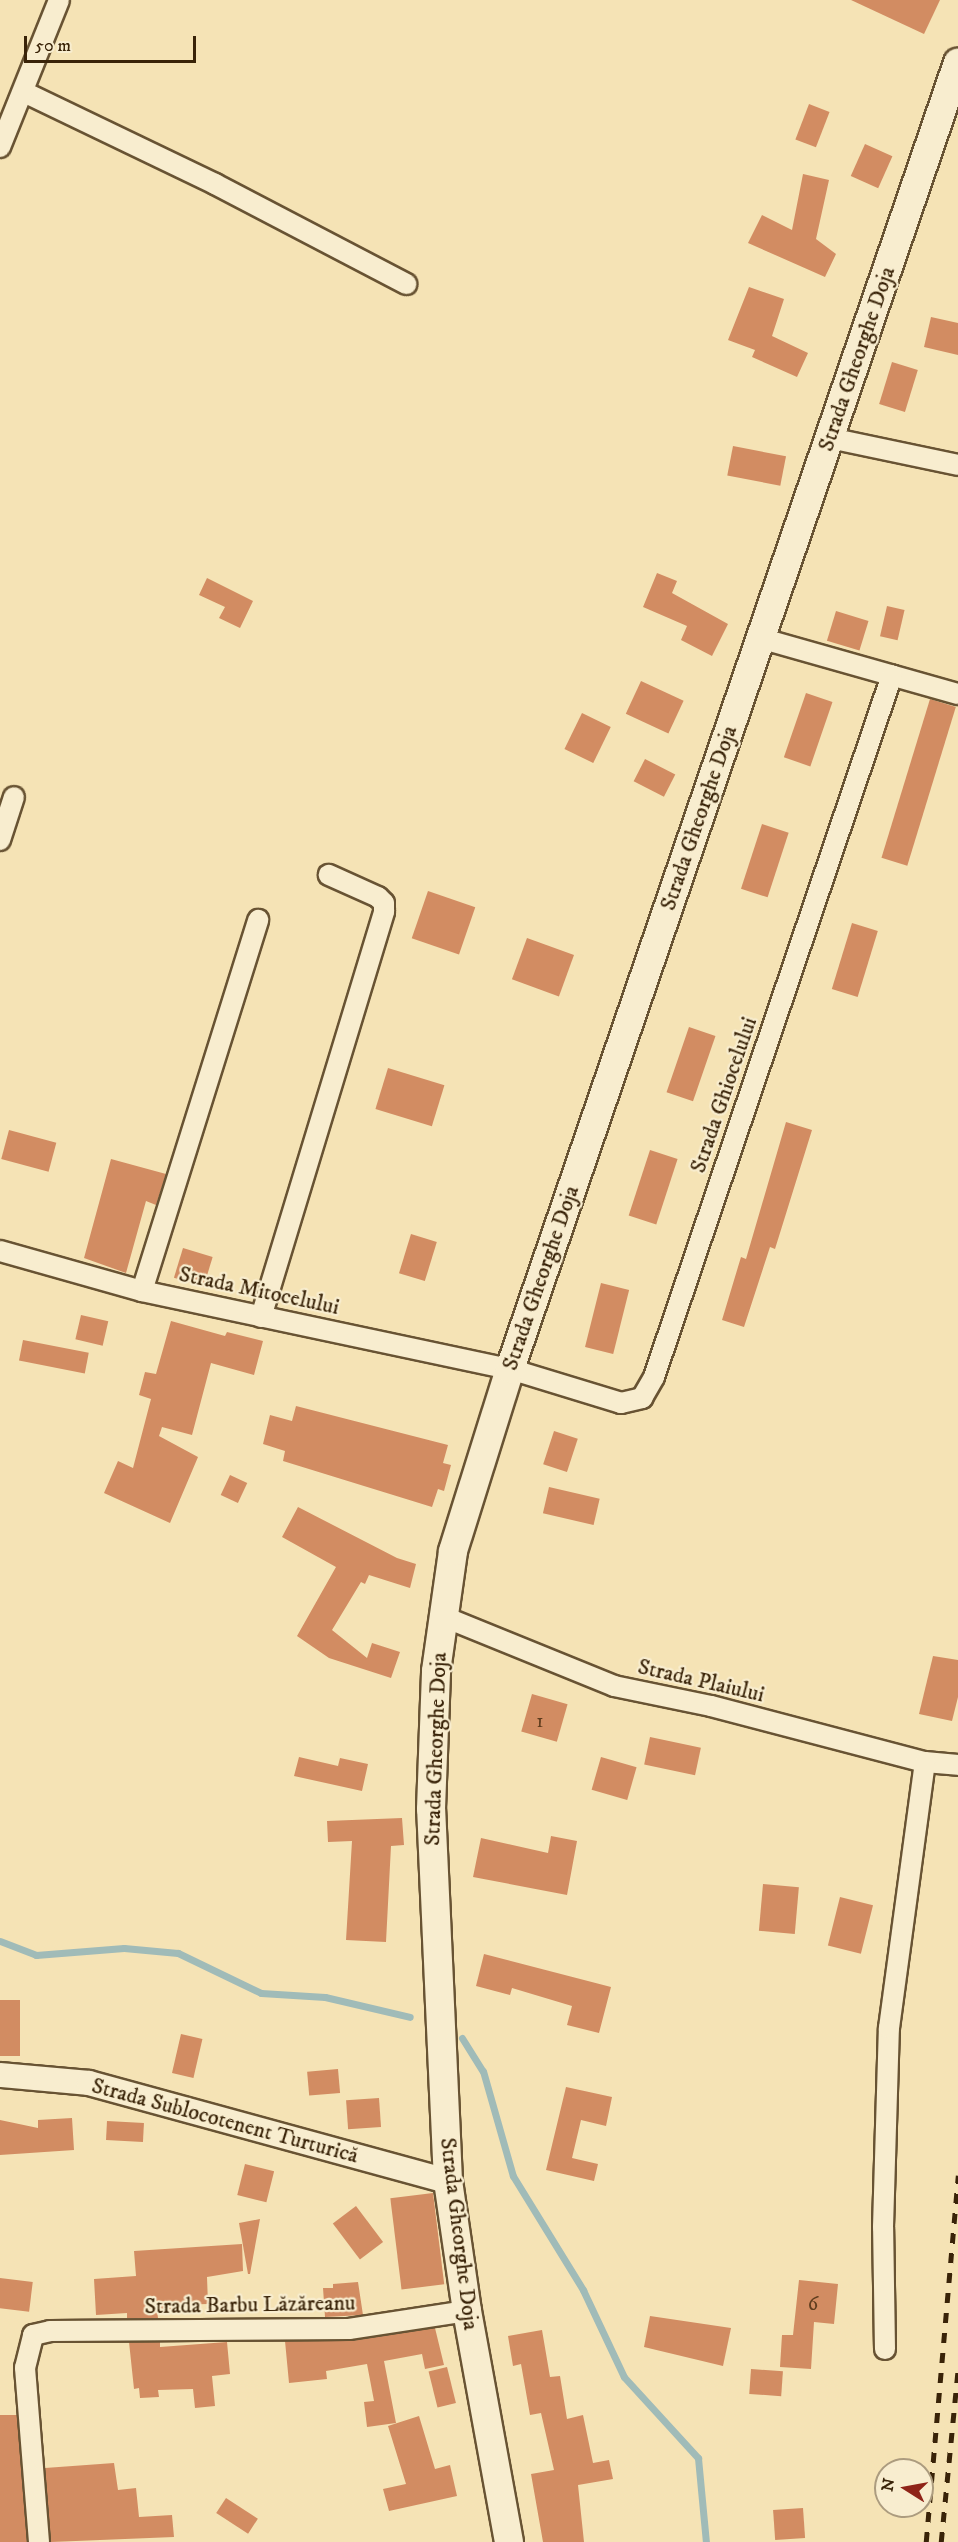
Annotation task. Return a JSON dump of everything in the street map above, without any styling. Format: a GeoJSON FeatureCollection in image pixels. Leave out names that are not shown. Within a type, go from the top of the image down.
{"type":"FeatureCollection","features":[{"type":"Feature","properties":{"kind":"main road","name":"Strada Gheorghe Doja"},"geometry":{"type":"LineString","coordinates":[[509,2542],[467,2311],[448,2181],[431,1809],[433,1720],[442,1616],[453,1551],[510,1369],[958,63]]}},
{"type":"Feature","properties":{"kind":"street"},"geometry":{"type":"LineString","coordinates":[[0,147],[59,0]]}},
{"type":"Feature","properties":{"kind":"street"},"geometry":{"type":"LineString","coordinates":[[24,92],[215,184],[406,284]]}},
{"type":"Feature","properties":{"kind":"street"},"geometry":{"type":"LineString","coordinates":[[830,438],[958,465]]}},
{"type":"Feature","properties":{"kind":"street"},"geometry":{"type":"LineString","coordinates":[[760,638],[958,694]]}},
{"type":"Feature","properties":{"kind":"street","name":"Strada Ghiocelului"},"geometry":{"type":"LineString","coordinates":[[510,1369],[621,1403],[642,1398],[648,1388],[891,675]]}},
{"type":"Feature","properties":{"kind":"street"},"geometry":{"type":"LineString","coordinates":[[0,840],[14,797]]}},
{"type":"Feature","properties":{"kind":"street"},"geometry":{"type":"LineString","coordinates":[[261,1317],[384,911],[384,903],[378,897],[329,875]]}},
{"type":"Feature","properties":{"kind":"street"},"geometry":{"type":"LineString","coordinates":[[142,1291],[258,920]]}},
{"type":"Feature","properties":{"kind":"street","name":"Strada Mitocelului"},"geometry":{"type":"LineString","coordinates":[[0,1251],[142,1291],[510,1369]]}},
{"type":"Feature","properties":{"kind":"street","name":"Strada Plaiului"},"geometry":{"type":"LineString","coordinates":[[442,1616],[614,1686],[711,1706],[925,1762],[958,1765]]}},
{"type":"Feature","properties":{"kind":"street"},"geometry":{"type":"LineString","coordinates":[[885,2349],[883,2227],[890,2028],[925,1762]]}},
{"type":"Feature","properties":{"kind":"street","name":"Strada Sublocotenent Turturică"},"geometry":{"type":"LineString","coordinates":[[0,2075],[89,2083],[448,2181]]}},
{"type":"Feature","properties":{"kind":"street","name":"Strada Barbu Lăzăreanu"},"geometry":{"type":"LineString","coordinates":[[39,2542],[25,2368],[33,2335],[50,2331],[348,2329],[467,2311]]}},
{"type":"Feature","properties":{"kind":"building"},"geometry":{"type":"Polygon","coordinates":[[[851,0],[940,0],[924,34],[851,0]]]}},
{"type":"Feature","properties":{"kind":"building"},"geometry":{"type":"Polygon","coordinates":[[[809,104],[830,112],[816,147],[795,139],[809,104]]]}},
{"type":"Feature","properties":{"kind":"building"},"geometry":{"type":"Polygon","coordinates":[[[865,144],[892,156],[878,188],[851,176],[865,144]]]}},
{"type":"Feature","properties":{"kind":"building"},"geometry":{"type":"Polygon","coordinates":[[[803,174],[829,180],[816,239],[836,254],[825,277],[748,243],[762,215],[792,230],[803,174]]]}},
{"type":"Feature","properties":{"kind":"building"},"geometry":{"type":"Polygon","coordinates":[[[749,287],[784,299],[772,336],[808,353],[797,377],[752,357],[755,350],[728,340],[749,287]]]}},
{"type":"Feature","properties":{"kind":"building"},"geometry":{"type":"Polygon","coordinates":[[[931,317],[958,323],[958,355],[924,347],[931,317]]]}},
{"type":"Feature","properties":{"kind":"building"},"geometry":{"type":"Polygon","coordinates":[[[892,362],[918,370],[905,412],[879,404],[892,362]]]}},
{"type":"Feature","properties":{"kind":"building"},"geometry":{"type":"Polygon","coordinates":[[[733,446],[786,456],[780,486],[727,475],[733,446]]]}},
{"type":"Feature","properties":{"kind":"building"},"geometry":{"type":"Polygon","coordinates":[[[657,573],[677,581],[672,593],[728,624],[712,656],[681,640],[687,626],[643,607],[657,573]]]}},
{"type":"Feature","properties":{"kind":"building"},"geometry":{"type":"Polygon","coordinates":[[[207,578],[253,601],[240,628],[219,618],[225,607],[199,595],[207,578]]]}},
{"type":"Feature","properties":{"kind":"building"},"geometry":{"type":"Polygon","coordinates":[[[887,606],[905,610],[898,640],[880,636],[887,606]]]}},
{"type":"Feature","properties":{"kind":"building"},"geometry":{"type":"Polygon","coordinates":[[[836,611],[869,621],[859,651],[827,641],[836,611]]]}},
{"type":"Feature","properties":{"kind":"building"},"geometry":{"type":"Polygon","coordinates":[[[641,681],[684,701],[668,733],[626,714],[641,681]]]}},
{"type":"Feature","properties":{"kind":"building"},"geometry":{"type":"Polygon","coordinates":[[[806,693],[832,702],[810,766],[784,757],[806,693]]]}},
{"type":"Feature","properties":{"kind":"building"},"geometry":{"type":"Polygon","coordinates":[[[930,699],[956,707],[907,866],[881,858],[930,699]]]}},
{"type":"Feature","properties":{"kind":"building"},"geometry":{"type":"Polygon","coordinates":[[[582,713],[611,727],[593,763],[564,749],[582,713]]]}},
{"type":"Feature","properties":{"kind":"building"},"geometry":{"type":"Polygon","coordinates":[[[645,759],[675,774],[664,797],[634,781],[645,759]]]}},
{"type":"Feature","properties":{"kind":"building"},"geometry":{"type":"Polygon","coordinates":[[[762,824],[789,833],[768,897],[741,889],[762,824]]]}},
{"type":"Feature","properties":{"kind":"building"},"geometry":{"type":"Polygon","coordinates":[[[428,891],[475,907],[459,955],[412,938],[428,891]]]}},
{"type":"Feature","properties":{"kind":"building"},"geometry":{"type":"Polygon","coordinates":[[[852,923],[878,931],[858,997],[832,989],[852,923]]]}},
{"type":"Feature","properties":{"kind":"building"},"geometry":{"type":"Polygon","coordinates":[[[527,938],[574,955],[559,996],[512,979],[527,938]]]}},
{"type":"Feature","properties":{"kind":"building"},"geometry":{"type":"Polygon","coordinates":[[[689,1027],[715,1036],[693,1101],[667,1092],[689,1027]]]}},
{"type":"Feature","properties":{"kind":"building"},"geometry":{"type":"Polygon","coordinates":[[[388,1068],[444,1085],[432,1126],[375,1109],[388,1068]]]}},
{"type":"Feature","properties":{"kind":"building"},"geometry":{"type":"Polygon","coordinates":[[[786,1122],[812,1130],[775,1249],[770,1247],[744,1327],[722,1320],[741,1257],[746,1259],[786,1122]]]}},
{"type":"Feature","properties":{"kind":"building"},"geometry":{"type":"Polygon","coordinates":[[[9,1130],[56,1143],[49,1172],[1,1159],[9,1130]]]}},
{"type":"Feature","properties":{"kind":"building"},"geometry":{"type":"Polygon","coordinates":[[[650,1150],[678,1159],[656,1225],[629,1216],[650,1150]]]}},
{"type":"Feature","properties":{"kind":"building"},"geometry":{"type":"Polygon","coordinates":[[[111,1159],[166,1174],[156,1205],[146,1201],[126,1273],[84,1258],[111,1159]]]}},
{"type":"Feature","properties":{"kind":"building"},"geometry":{"type":"Polygon","coordinates":[[[411,1234],[437,1242],[425,1281],[399,1273],[411,1234]]]}},
{"type":"Feature","properties":{"kind":"building"},"geometry":{"type":"Polygon","coordinates":[[[183,1248],[213,1257],[204,1287],[174,1278],[183,1248]]]}},
{"type":"Feature","properties":{"kind":"building"},"geometry":{"type":"Polygon","coordinates":[[[601,1283],[629,1290],[613,1354],[585,1347],[601,1283]]]}},
{"type":"Feature","properties":{"kind":"building"},"geometry":{"type":"Polygon","coordinates":[[[81,1315],[108,1321],[103,1346],[75,1339],[81,1315]]]}},
{"type":"Feature","properties":{"kind":"building"},"geometry":{"type":"Polygon","coordinates":[[[171,1321],[225,1336],[227,1332],[263,1341],[254,1375],[211,1363],[192,1435],[162,1427],[159,1436],[198,1457],[170,1523],[104,1493],[118,1461],[133,1468],[151,1399],[139,1395],[145,1372],[156,1374],[171,1321]]]}},
{"type":"Feature","properties":{"kind":"building"},"geometry":{"type":"Polygon","coordinates":[[[23,1340],[89,1353],[85,1373],[19,1361],[23,1340]]]}},
{"type":"Feature","properties":{"kind":"building"},"geometry":{"type":"Polygon","coordinates":[[[296,1406],[448,1445],[443,1463],[451,1465],[444,1491],[438,1489],[432,1507],[283,1461],[285,1451],[263,1444],[270,1415],[292,1421],[296,1406]]]}},
{"type":"Feature","properties":{"kind":"building"},"geometry":{"type":"Polygon","coordinates":[[[554,1431],[578,1439],[567,1472],[543,1464],[554,1431]]]}},
{"type":"Feature","properties":{"kind":"building"},"geometry":{"type":"Polygon","coordinates":[[[230,1475],[247,1483],[238,1503],[221,1495],[230,1475]]]}},
{"type":"Feature","properties":{"kind":"building"},"geometry":{"type":"Polygon","coordinates":[[[549,1487],[600,1499],[594,1525],[543,1513],[549,1487]]]}},
{"type":"Feature","properties":{"kind":"building"},"geometry":{"type":"Polygon","coordinates":[[[298,1507],[397,1558],[416,1564],[410,1588],[369,1575],[365,1584],[361,1582],[332,1630],[367,1658],[372,1643],[400,1652],[391,1678],[329,1658],[297,1636],[336,1567],[282,1537],[298,1507]]]}},
{"type":"Feature","properties":{"kind":"building"},"geometry":{"type":"Polygon","coordinates":[[[933,1656],[958,1660],[958,1697],[952,1721],[919,1714],[933,1656]]]}},
{"type":"Feature","properties":{"kind":"building"},"geometry":{"type":"Polygon","coordinates":[[[532,1694],[568,1704],[557,1742],[521,1731],[532,1694]]]}},
{"type":"Feature","properties":{"kind":"building"},"geometry":{"type":"Polygon","coordinates":[[[650,1737],[701,1748],[695,1775],[644,1764],[650,1737]]]}},
{"type":"Feature","properties":{"kind":"building"},"geometry":{"type":"Polygon","coordinates":[[[299,1757],[338,1766],[340,1758],[368,1764],[362,1791],[294,1776],[299,1757]]]}},
{"type":"Feature","properties":{"kind":"building"},"geometry":{"type":"Polygon","coordinates":[[[601,1757],[637,1767],[627,1800],[592,1790],[601,1757]]]}},
{"type":"Feature","properties":{"kind":"building"},"geometry":{"type":"Polygon","coordinates":[[[402,1818],[404,1845],[391,1846],[386,1942],[346,1940],[352,1841],[328,1842],[327,1821],[402,1818]]]}},
{"type":"Feature","properties":{"kind":"building"},"geometry":{"type":"Polygon","coordinates":[[[551,1836],[577,1841],[567,1895],[473,1877],[481,1838],[548,1853],[551,1836]]]}},
{"type":"Feature","properties":{"kind":"building"},"geometry":{"type":"Polygon","coordinates":[[[763,1884],[799,1887],[795,1934],[759,1931],[763,1884]]]}},
{"type":"Feature","properties":{"kind":"building"},"geometry":{"type":"Polygon","coordinates":[[[840,1897],[873,1905],[861,1954],[828,1946],[840,1897]]]}},
{"type":"Feature","properties":{"kind":"building"},"geometry":{"type":"Polygon","coordinates":[[[484,1954],[611,1987],[599,2033],[567,2025],[572,2006],[512,1988],[510,1995],[476,1986],[484,1954]]]}},
{"type":"Feature","properties":{"kind":"building"},"geometry":{"type":"Polygon","coordinates":[[[0,2000],[20,2000],[20,2056],[0,2056],[0,2000]]]}},
{"type":"Feature","properties":{"kind":"building"},"geometry":{"type":"Polygon","coordinates":[[[181,2034],[202,2039],[193,2078],[172,2073],[181,2034]]]}},
{"type":"Feature","properties":{"kind":"building"},"geometry":{"type":"Polygon","coordinates":[[[338,2069],[340,2093],[309,2096],[307,2072],[338,2069]]]}},
{"type":"Feature","properties":{"kind":"building"},"geometry":{"type":"Polygon","coordinates":[[[566,2087],[612,2097],[606,2126],[581,2120],[572,2158],[598,2164],[594,2181],[546,2170],[566,2087]]]}},
{"type":"Feature","properties":{"kind":"building"},"geometry":{"type":"Polygon","coordinates":[[[379,2098],[381,2127],[348,2129],[346,2100],[379,2098]]]}},
{"type":"Feature","properties":{"kind":"building"},"geometry":{"type":"Polygon","coordinates":[[[72,2118],[74,2150],[0,2155],[0,2120],[38,2128],[38,2120],[72,2118]]]}},
{"type":"Feature","properties":{"kind":"building"},"geometry":{"type":"Polygon","coordinates":[[[107,2121],[144,2123],[143,2142],[106,2140],[107,2121]]]}},
{"type":"Feature","properties":{"kind":"building"},"geometry":{"type":"Polygon","coordinates":[[[245,2164],[274,2171],[266,2202],[237,2195],[245,2164]]]}},
{"type":"Feature","properties":{"kind":"building"},"geometry":{"type":"Polygon","coordinates":[[[433,2193],[444,2284],[402,2290],[390,2198],[433,2193]]]}},
{"type":"Feature","properties":{"kind":"building"},"geometry":{"type":"Polygon","coordinates":[[[356,2206],[383,2242],[360,2259],[333,2223],[356,2206]]]}},
{"type":"Feature","properties":{"kind":"building"},"geometry":{"type":"Polygon","coordinates":[[[260,2219],[250,2274],[248,2274],[239,2223],[260,2219]]]}},
{"type":"Feature","properties":{"kind":"building"},"geometry":{"type":"Polygon","coordinates":[[[242,2244],[243,2271],[207,2277],[208,2304],[173,2305],[173,2309],[157,2310],[158,2318],[127,2318],[127,2313],[96,2315],[94,2279],[136,2276],[134,2251],[242,2244]]]}},
{"type":"Feature","properties":{"kind":"building"},"geometry":{"type":"Polygon","coordinates":[[[0,2278],[33,2282],[29,2312],[0,2308],[0,2278]]]}},
{"type":"Feature","properties":{"kind":"building"},"geometry":{"type":"Polygon","coordinates":[[[799,2280],[838,2284],[834,2324],[814,2322],[811,2369],[780,2367],[782,2335],[793,2335],[799,2280]]]}},
{"type":"Feature","properties":{"kind":"building"},"geometry":{"type":"Polygon","coordinates":[[[358,2282],[363,2315],[325,2317],[323,2288],[333,2288],[333,2284],[358,2282]]]}},
{"type":"Feature","properties":{"kind":"building"},"geometry":{"type":"Polygon","coordinates":[[[650,2316],[731,2328],[723,2366],[644,2347],[650,2316]]]}},
{"type":"Feature","properties":{"kind":"building"},"geometry":{"type":"Polygon","coordinates":[[[435,2328],[444,2365],[425,2369],[422,2354],[384,2361],[396,2423],[367,2427],[364,2402],[374,2401],[367,2364],[326,2371],[327,2379],[289,2383],[285,2341],[351,2341],[435,2328]]]}},
{"type":"Feature","properties":{"kind":"building"},"geometry":{"type":"Polygon","coordinates":[[[542,2330],[550,2377],[560,2376],[567,2419],[583,2415],[593,2463],[609,2460],[613,2479],[578,2485],[584,2542],[543,2542],[531,2474],[554,2470],[541,2413],[530,2415],[521,2364],[513,2366],[508,2336],[542,2330]]]}},
{"type":"Feature","properties":{"kind":"building"},"geometry":{"type":"Polygon","coordinates":[[[129,2342],[160,2342],[160,2347],[227,2342],[230,2374],[212,2376],[215,2406],[195,2408],[193,2389],[158,2390],[159,2397],[140,2398],[139,2388],[134,2389],[129,2342]]]}},
{"type":"Feature","properties":{"kind":"building"},"geometry":{"type":"Polygon","coordinates":[[[447,2367],[456,2403],[438,2407],[429,2372],[447,2367]]]}},
{"type":"Feature","properties":{"kind":"building"},"geometry":{"type":"Polygon","coordinates":[[[751,2369],[783,2371],[781,2396],[749,2394],[751,2369]]]}},
{"type":"Feature","properties":{"kind":"building"},"geometry":{"type":"Polygon","coordinates":[[[0,2415],[17,2415],[27,2542],[0,2542],[0,2415]]]}},
{"type":"Feature","properties":{"kind":"building"},"geometry":{"type":"Polygon","coordinates":[[[419,2416],[435,2469],[450,2465],[457,2496],[389,2511],[383,2489],[406,2484],[388,2426],[419,2416]]]}},
{"type":"Feature","properties":{"kind":"building"},"geometry":{"type":"Polygon","coordinates":[[[114,2463],[118,2490],[136,2488],[139,2517],[172,2515],[174,2537],[51,2542],[45,2468],[114,2463]]]}},
{"type":"Feature","properties":{"kind":"building"},"geometry":{"type":"Polygon","coordinates":[[[226,2498],[258,2519],[248,2534],[216,2513],[226,2498]]]}},
{"type":"Feature","properties":{"kind":"building"},"geometry":{"type":"Polygon","coordinates":[[[803,2508],[805,2538],[775,2540],[773,2510],[803,2508]]]}},
{"type":"Feature","properties":{"kind":"waterway"},"geometry":{"type":"LineString","coordinates":[[0,1941],[36,1955],[124,1948],[178,1953],[261,1993],[325,1997],[410,2017]]}},
{"type":"Feature","properties":{"kind":"waterway"},"geometry":{"type":"LineString","coordinates":[[462,2038],[483,2071],[513,2176],[583,2290],[624,2377],[698,2458],[706,2542]]}},
{"type":"Feature","properties":{"kind":"railway"},"geometry":{"type":"LineString","coordinates":[[926,2542],[958,2175]]}},
{"type":"Feature","properties":{"kind":"railway"},"geometry":{"type":"LineString","coordinates":[[941,2542],[958,2370]]}}]}
